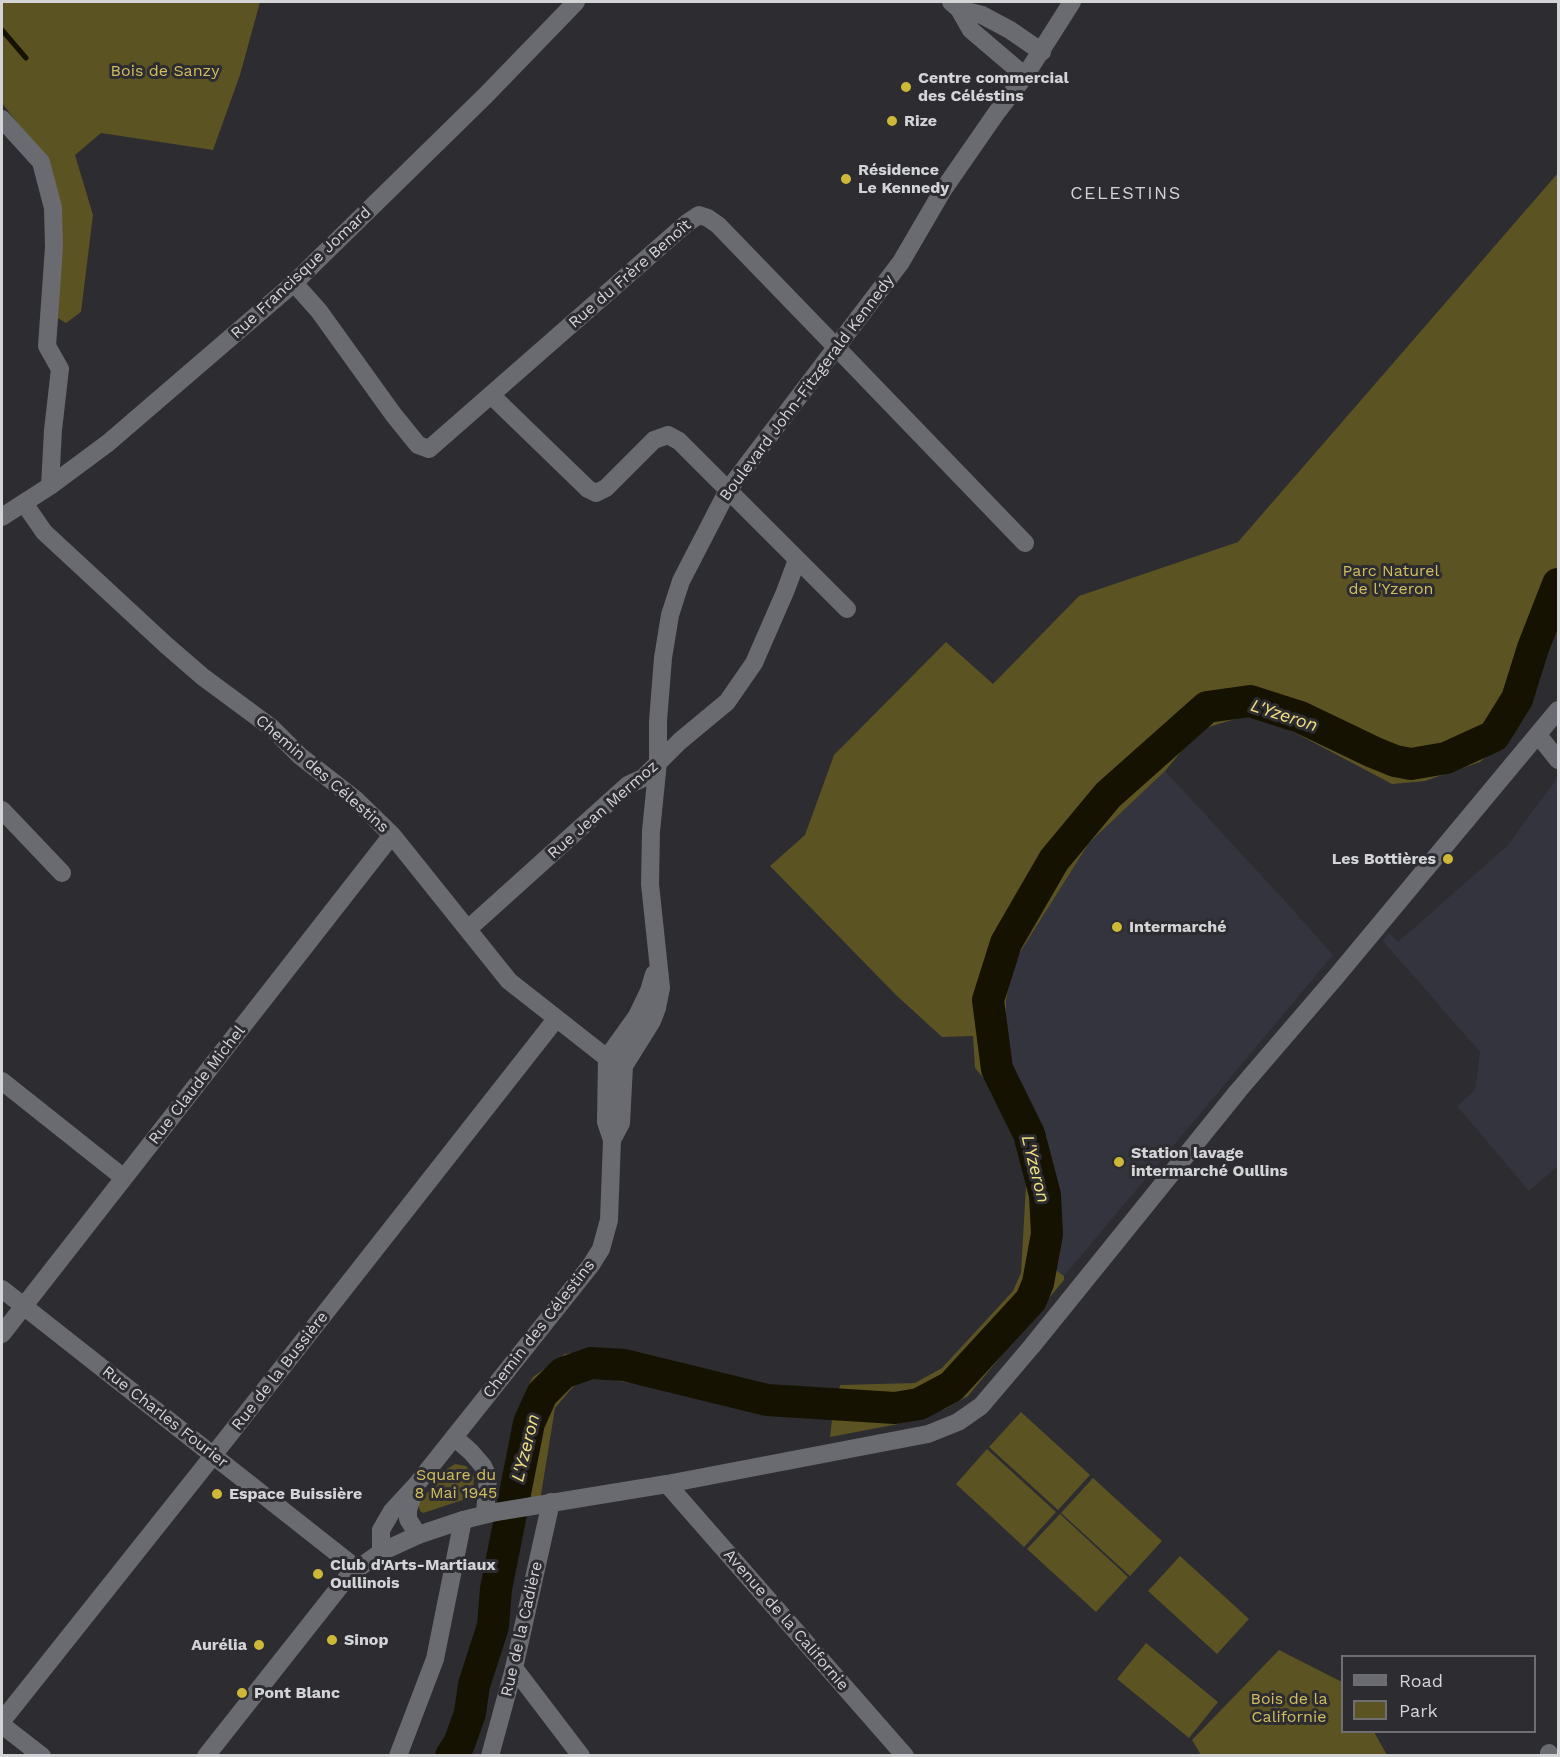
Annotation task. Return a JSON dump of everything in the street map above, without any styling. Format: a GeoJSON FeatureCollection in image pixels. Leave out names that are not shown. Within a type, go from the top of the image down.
{"type":"FeatureCollection","features":[{"type":"Feature","properties":{"kind":"street","name":"Rue Francisque Jomard"},"geometry":{"type":"LineString","coordinates":[[2,518],[108,443],[294,283],[486,95],[576,2]]}},
{"type":"Feature","properties":{"kind":"street","name":"Boulevard John-Fitzgerald Kennedy"},"geometry":{"type":"LineString","coordinates":[[624,1066],[652,1021],[661,988],[649,865],[658,762],[658,721],[663,658],[670,615],[681,581],[728,490],[901,262],[949,180],[1042,52],[1072,2]]}},
{"type":"Feature","properties":{"kind":"street"},"geometry":{"type":"LineString","coordinates":[[955,5],[1010,30],[1042,52]]}},
{"type":"Feature","properties":{"kind":"street"},"geometry":{"type":"LineString","coordinates":[[955,5],[971,30],[1025,76]]}},
{"type":"Feature","properties":{"kind":"street"},"geometry":{"type":"LineString","coordinates":[[2,119],[41,162],[53,208],[54,247],[47,346],[60,369],[50,486]]}},
{"type":"Feature","properties":{"kind":"street","name":"Rue du Frère Benoît"},"geometry":{"type":"LineString","coordinates":[[294,283],[319,311],[418,445],[429,449],[687,223],[699,215],[708,218],[718,225],[1025,543]]}},
{"type":"Feature","properties":{"kind":"street"},"geometry":{"type":"LineString","coordinates":[[491,394],[588,489],[596,493],[606,488],[654,440],[668,435],[679,441],[848,609]]}},
{"type":"Feature","properties":{"kind":"street","name":"Chemin des Célestins"},"geometry":{"type":"LineString","coordinates":[[24,503],[44,532],[126,609],[203,677],[272,728],[300,756],[355,799],[392,835],[509,981],[607,1058],[624,1066],[621,1123],[612,1140]]}},
{"type":"Feature","properties":{"kind":"street","name":"Rue Jean Mermoz"},"geometry":{"type":"LineString","coordinates":[[468,929],[628,785],[643,778],[680,741],[727,702],[754,663],[797,560]]}},
{"type":"Feature","properties":{"kind":"street"},"geometry":{"type":"LineString","coordinates":[[206,1755],[328,1599],[356,1568],[381,1552],[418,1535],[491,1513],[667,1484],[928,1434],[958,1422],[981,1406],[1039,1338],[1238,1091],[1558,710]]}},
{"type":"Feature","properties":{"kind":"street"},"geometry":{"type":"LineString","coordinates":[[1538,735],[1558,760]]}},
{"type":"Feature","properties":{"kind":"street"},"geometry":{"type":"LineString","coordinates":[[2,810],[62,873]]}},
{"type":"Feature","properties":{"kind":"street","name":"Rue Claude Michel"},"geometry":{"type":"LineString","coordinates":[[2,1334],[392,835]]}},
{"type":"Feature","properties":{"kind":"street","name":"Boulevard John-Fitzgerald Kennedy"},"geometry":{"type":"LineString","coordinates":[[607,1058],[637,1016],[649,991],[658,961]]}},
{"type":"Feature","properties":{"kind":"street","name":"Rue de la Bussière"},"geometry":{"type":"LineString","coordinates":[[2,1723],[556,1018]]}},
{"type":"Feature","properties":{"kind":"street","name":"Chemin des Célestins"},"geometry":{"type":"LineString","coordinates":[[381,1552],[381,1530],[386,1520],[596,1258],[609,1220],[612,1140],[606,1122],[607,1058]]}},
{"type":"Feature","properties":{"kind":"street"},"geometry":{"type":"LineString","coordinates":[[2,1081],[124,1178]]}},
{"type":"Feature","properties":{"kind":"street","name":"Rue Charles Fourier"},"geometry":{"type":"LineString","coordinates":[[2,1288],[356,1568]]}},
{"type":"Feature","properties":{"kind":"street"},"geometry":{"type":"LineString","coordinates":[[454,1437],[483,1466],[488,1477],[491,1513]]}},
{"type":"Feature","properties":{"kind":"street","name":"Avenue de la Californie"},"geometry":{"type":"LineString","coordinates":[[667,1484],[905,1755]]}},
{"type":"Feature","properties":{"kind":"street","name":"Chemin des Célestins"},"geometry":{"type":"LineString","coordinates":[[416,1485],[408,1510],[408,1519],[418,1535]]}},
{"type":"Feature","properties":{"kind":"street","name":"Rue de la Cadière"},"geometry":{"type":"LineString","coordinates":[[490,1755],[513,1668],[545,1503]]}},
{"type":"Feature","properties":{"kind":"street"},"geometry":{"type":"LineString","coordinates":[[398,1755],[435,1659],[463,1520]]}},
{"type":"Feature","properties":{"kind":"street"},"geometry":{"type":"LineString","coordinates":[[513,1668],[581,1755]]}},
{"type":"Feature","properties":{"kind":"street"},"geometry":{"type":"LineString","coordinates":[[2,1723],[36,1751]]}},
{"type":"Feature","properties":{"kind":"shaded area"},"geometry":{"type":"Polygon","coordinates":[[[1165,771],[1333,955],[1064,1276],[1056,1270],[1061,1208],[1044,1134],[1010,1070],[1006,1037],[1006,1001],[1012,965],[1089,843],[1165,771]]]}},
{"type":"Feature","properties":{"kind":"shaded area"},"geometry":{"type":"Polygon","coordinates":[[[1558,777],[1558,1166],[1529,1191],[1457,1106],[1475,1090],[1480,1052],[1383,941],[1389,933],[1398,942],[1507,846],[1558,777]]]}},
{"type":"Feature","properties":{"kind":"green space","name":"Bois de Sanzy"},"geometry":{"type":"Polygon","coordinates":[[[2,2],[260,2],[240,75],[213,150],[101,133],[75,155],[93,215],[81,312],[66,323],[51,314],[45,159],[2,103],[2,2]]]}},
{"type":"Feature","properties":{"kind":"green space","name":"Parc Naturel de l'Yzeron"},"geometry":{"type":"Polygon","coordinates":[[[1558,173],[1558,609],[1533,699],[1506,739],[1480,762],[1425,781],[1392,784],[1290,730],[1245,716],[1199,730],[1165,771],[1089,843],[1012,965],[1006,1001],[1006,1037],[1010,1070],[1044,1134],[1061,1208],[1056,1270],[1064,1276],[1064,1280],[968,1396],[945,1409],[898,1424],[830,1437],[832,1419],[760,1414],[691,1394],[597,1377],[583,1380],[572,1388],[555,1408],[540,1501],[498,1507],[526,1390],[533,1377],[565,1354],[596,1350],[629,1354],[751,1383],[839,1390],[840,1385],[915,1383],[942,1368],[1013,1291],[1021,1273],[1026,1185],[1021,1156],[993,1089],[975,1068],[973,1036],[942,1037],[896,995],[770,866],[805,835],[834,755],[946,642],[993,684],[1079,596],[1238,542],[1558,173]]]}},
{"type":"Feature","properties":{"kind":"green space"},"geometry":{"type":"Polygon","coordinates":[[[1021,1412],[1090,1475],[1058,1510],[989,1447],[1021,1412]]]}},
{"type":"Feature","properties":{"kind":"green space"},"geometry":{"type":"Polygon","coordinates":[[[987,1449],[1056,1512],[1024,1547],[956,1484],[987,1449]]]}},
{"type":"Feature","properties":{"kind":"green space","name":"Square du 8 Mai 1945"},"geometry":{"type":"Polygon","coordinates":[[[455,1464],[466,1466],[474,1477],[473,1490],[469,1496],[423,1513],[420,1511],[418,1504],[447,1469],[455,1464]]]}},
{"type":"Feature","properties":{"kind":"green space"},"geometry":{"type":"Polygon","coordinates":[[[1093,1478],[1162,1541],[1130,1576],[1061,1513],[1093,1478]]]}},
{"type":"Feature","properties":{"kind":"green space"},"geometry":{"type":"Polygon","coordinates":[[[1060,1514],[1128,1577],[1096,1612],[1027,1549],[1060,1514]]]}},
{"type":"Feature","properties":{"kind":"green space"},"geometry":{"type":"Polygon","coordinates":[[[1180,1556],[1249,1619],[1217,1654],[1148,1591],[1180,1556]]]}},
{"type":"Feature","properties":{"kind":"green space"},"geometry":{"type":"Polygon","coordinates":[[[1146,1643],[1218,1702],[1189,1738],[1117,1679],[1146,1643]]]}},
{"type":"Feature","properties":{"kind":"green space","name":"Bois de la Californie"},"geometry":{"type":"Polygon","coordinates":[[[1279,1650],[1341,1681],[1341,1733],[1375,1733],[1387,1755],[1201,1755],[1192,1740],[1279,1650]]]}},
{"type":"Feature","properties":{"kind":"waterway"},"geometry":{"type":"LineString","coordinates":[[2,30],[26,58]]}},
{"type":"Feature","properties":{"kind":"waterway","name":"L'Yzeron"},"geometry":{"type":"LineString","coordinates":[[451,1756],[459,1744],[470,1713],[474,1685],[493,1626],[496,1589],[529,1423],[542,1394],[563,1373],[591,1363],[624,1365],[767,1400],[895,1408],[919,1404],[951,1387],[1031,1300],[1038,1283],[1047,1234],[1045,1195],[1029,1134],[997,1069],[988,1000],[1006,943],[1054,860],[1108,795],[1207,707],[1250,701],[1300,717],[1373,752],[1395,761],[1411,764],[1446,758],[1494,736],[1517,699],[1533,648],[1558,584]]}},
{"type":"Feature","properties":{"kind":"place","name":"Centre commercial des Céléstins"},"geometry":{"type":"Point","coordinates":[906,87]}},
{"type":"Feature","properties":{"kind":"place","name":"Rize"},"geometry":{"type":"Point","coordinates":[892,121]}},
{"type":"Feature","properties":{"kind":"place","name":"Résidence Le Kennedy"},"geometry":{"type":"Point","coordinates":[846,179]}},
{"type":"Feature","properties":{"kind":"place","name":"Les Bottières"},"geometry":{"type":"Point","coordinates":[1448,859]}},
{"type":"Feature","properties":{"kind":"place","name":"Intermarché"},"geometry":{"type":"Point","coordinates":[1117,927]}},
{"type":"Feature","properties":{"kind":"place","name":"Station lavage intermarché Oullins"},"geometry":{"type":"Point","coordinates":[1119,1162]}},
{"type":"Feature","properties":{"kind":"place","name":"Espace Buissière"},"geometry":{"type":"Point","coordinates":[217,1494]}},
{"type":"Feature","properties":{"kind":"place","name":"Club d'Arts-Martiaux Oullinois"},"geometry":{"type":"Point","coordinates":[318,1574]}},
{"type":"Feature","properties":{"kind":"place","name":"Sinop"},"geometry":{"type":"Point","coordinates":[332,1640]}},
{"type":"Feature","properties":{"kind":"place","name":"Aurélia"},"geometry":{"type":"Point","coordinates":[259,1645]}},
{"type":"Feature","properties":{"kind":"place","name":"Pont Blanc"},"geometry":{"type":"Point","coordinates":[242,1693]}},
{"type":"Feature","properties":{"kind":"district","name":"CELESTINS"},"geometry":{"type":"Point","coordinates":[1126,194]}}]}
